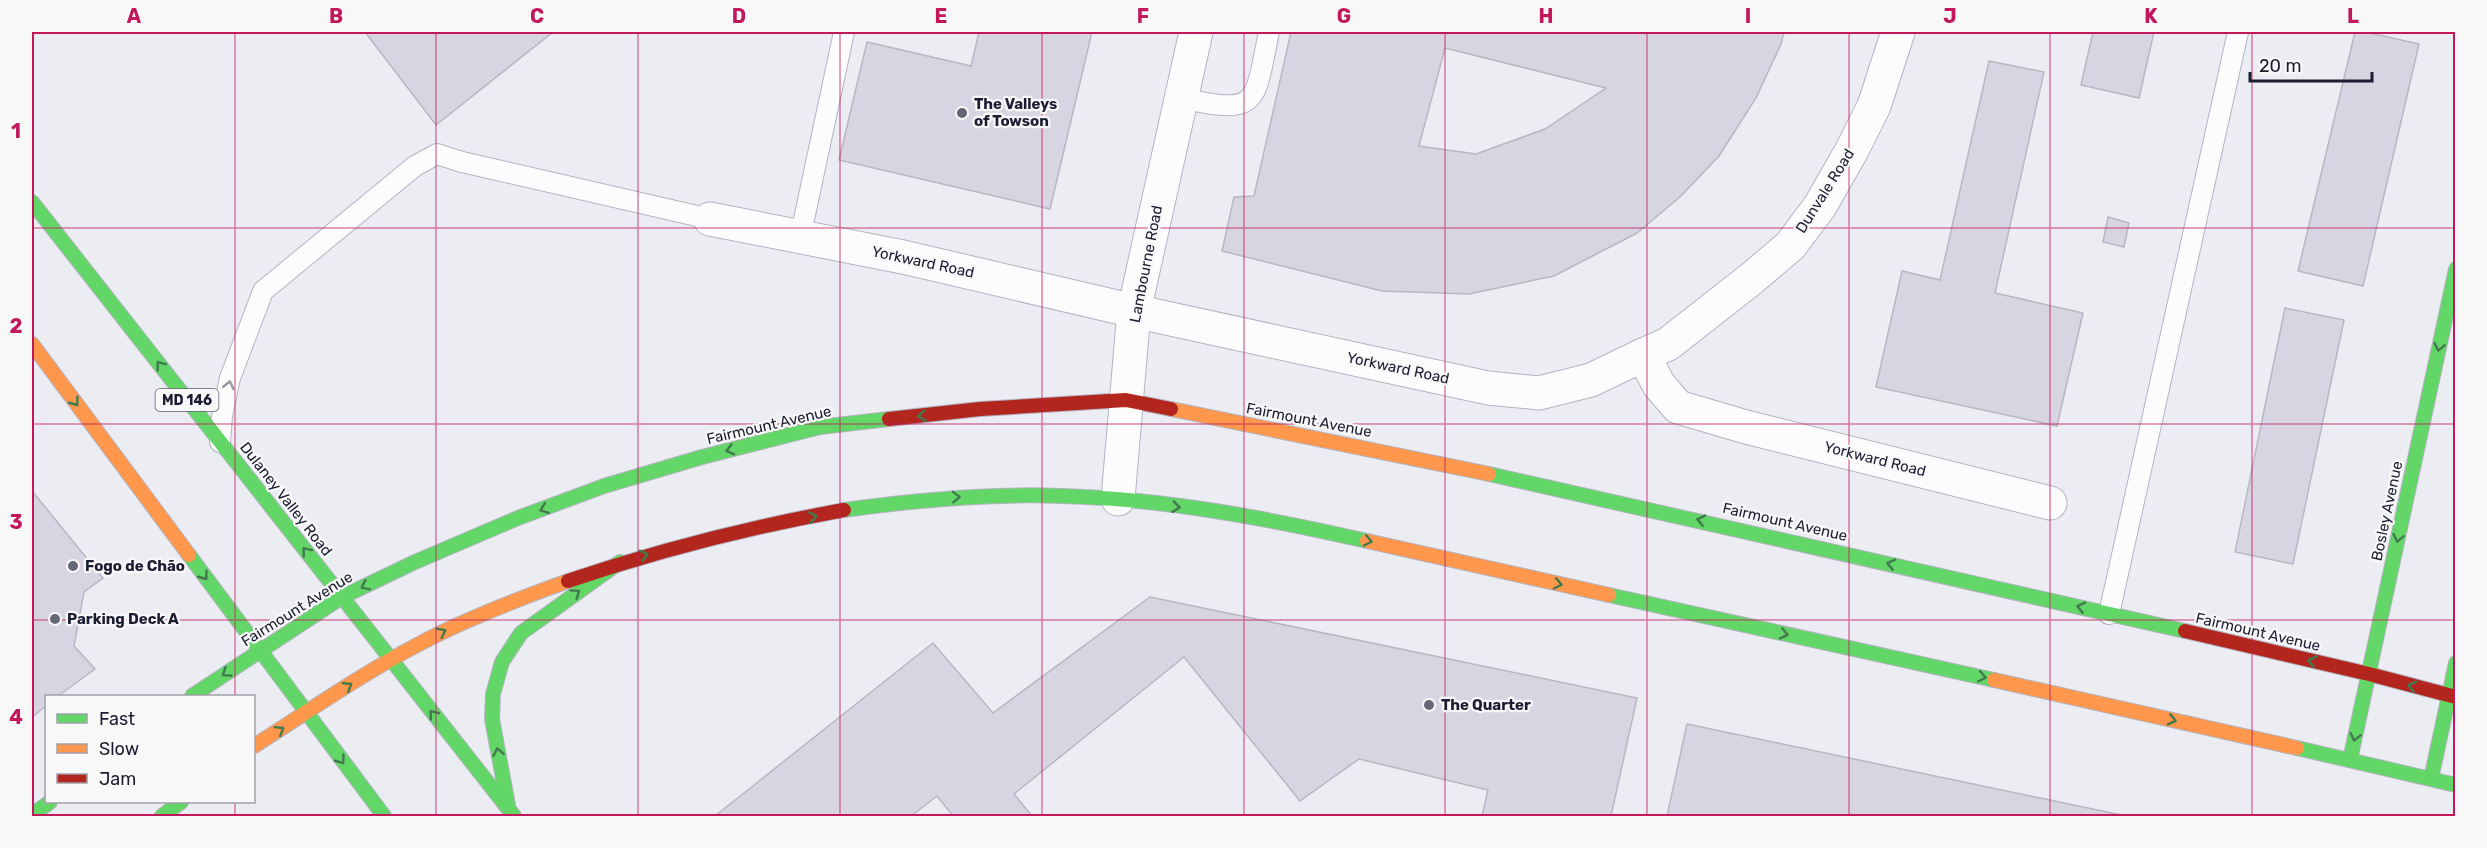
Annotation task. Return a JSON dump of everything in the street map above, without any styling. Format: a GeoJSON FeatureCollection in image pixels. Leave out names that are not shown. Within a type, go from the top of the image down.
{"type":"FeatureCollection","features":[{"type":"Feature","properties":{"kind":"main road","name":"Dulaney Valley Road"},"geometry":{"type":"LineString","coordinates":[[32,202],[511,813]]}},
{"type":"Feature","properties":{"kind":"main road","name":"Bosley Avenue"},"geometry":{"type":"LineString","coordinates":[[2350,759],[2456,270]]}},
{"type":"Feature","properties":{"kind":"main road"},"geometry":{"type":"LineString","coordinates":[[32,344],[384,816]]}},
{"type":"Feature","properties":{"kind":"main road","name":"Fairmount Avenue"},"geometry":{"type":"LineString","coordinates":[[193,695],[342,597],[415,562],[529,514],[604,486],[723,451],[820,427],[980,409],[1126,400],[1553,487],[2369,674],[2452,696]]}},
{"type":"Feature","properties":{"kind":"main road"},"geometry":{"type":"LineString","coordinates":[[255,745],[390,660],[445,630],[519,599],[620,562],[755,526],[925,498],[1025,495],[1118,499],[1231,514],[1334,533],[2350,759],[2456,785]]}},
{"type":"Feature","properties":{"kind":"main road"},"geometry":{"type":"LineString","coordinates":[[511,813],[492,720],[493,694],[502,662],[521,633],[620,562]]}},
{"type":"Feature","properties":{"kind":"main road"},"geometry":{"type":"LineString","coordinates":[[2431,779],[2452,696],[2456,663]]}},
{"type":"Feature","properties":{"kind":"main road"},"geometry":{"type":"LineString","coordinates":[[32,816],[48,803]]}},
{"type":"Feature","properties":{"kind":"main road"},"geometry":{"type":"LineString","coordinates":[[162,816],[178,803]]}},
{"type":"Feature","properties":{"kind":"street","name":"Lambourne Road"},"geometry":{"type":"LineString","coordinates":[[1118,499],[1134,311],[1196,32]]}},
{"type":"Feature","properties":{"kind":"street","name":"Dunvale Road"},"geometry":{"type":"LineString","coordinates":[[1643,355],[1668,344],[1790,246],[1820,206],[1857,141],[1874,106],[1898,32]]}},
{"type":"Feature","properties":{"kind":"street","name":"Yorkward Road"},"geometry":{"type":"LineString","coordinates":[[710,219],[903,257],[1134,311],[1488,388],[1539,393],[1591,380],[1643,355],[1659,385],[1678,408],[2050,503]]}},
{"type":"Feature","properties":{"kind":"lane"},"geometry":{"type":"LineString","coordinates":[[800,238],[844,32]]}},
{"type":"Feature","properties":{"kind":"lane"},"geometry":{"type":"LineString","coordinates":[[1182,98],[1220,106],[1244,104],[1253,97],[1258,84],[1269,32]]}},
{"type":"Feature","properties":{"kind":"lane"},"geometry":{"type":"LineString","coordinates":[[2109,614],[2238,32]]}},
{"type":"Feature","properties":{"kind":"lane"},"geometry":{"type":"LineString","coordinates":[[220,442],[222,416],[230,378],[263,291],[415,166],[437,154],[462,162],[710,219]]}},
{"type":"Feature","properties":{"kind":"building"},"geometry":{"type":"Polygon","coordinates":[[[365,32],[553,32],[436,125],[365,32]]]}},
{"type":"Feature","properties":{"kind":"building","name":"The Valleys of Towson"},"geometry":{"type":"Polygon","coordinates":[[[979,32],[1092,32],[1050,209],[839,160],[867,42],[971,66],[979,32]]]}},
{"type":"Feature","properties":{"kind":"building"},"geometry":{"type":"Polygon","coordinates":[[[1291,32],[1784,32],[1781,44],[1756,98],[1719,156],[1681,196],[1637,233],[1554,276],[1469,294],[1382,291],[1222,251],[1234,197],[1254,196],[1291,32]],[[1445,48],[1419,146],[1476,154],[1545,129],[1606,88],[1445,48]]]}},
{"type":"Feature","properties":{"kind":"building"},"geometry":{"type":"Polygon","coordinates":[[[2093,32],[2154,32],[2139,98],[2081,85],[2093,32]]]}},
{"type":"Feature","properties":{"kind":"building"},"geometry":{"type":"Polygon","coordinates":[[[2355,32],[2366,32],[2419,44],[2363,286],[2298,271],[2355,32]]]}},
{"type":"Feature","properties":{"kind":"building"},"geometry":{"type":"Polygon","coordinates":[[[1989,61],[2044,72],[1995,293],[2083,313],[2057,426],[1876,387],[1902,271],[1940,280],[1989,61]]]}},
{"type":"Feature","properties":{"kind":"building"},"geometry":{"type":"Polygon","coordinates":[[[2108,217],[2129,223],[2124,247],[2103,242],[2108,217]]]}},
{"type":"Feature","properties":{"kind":"building"},"geometry":{"type":"Polygon","coordinates":[[[2285,308],[2344,320],[2293,564],[2235,552],[2285,308]]]}},
{"type":"Feature","properties":{"kind":"building","name":"Parking Deck A"},"geometry":{"type":"Polygon","coordinates":[[[32,491],[103,578],[84,592],[74,646],[95,669],[59,695],[45,695],[45,707],[32,717],[32,491]]]}},
{"type":"Feature","properties":{"kind":"building","name":"The Quarter"},"geometry":{"type":"Polygon","coordinates":[[[1150,597],[1637,698],[1611,816],[1482,816],[1488,790],[1359,759],[1300,801],[1184,657],[1014,794],[1032,816],[953,816],[937,796],[911,816],[715,816],[933,643],[993,713],[1150,597]]]}},
{"type":"Feature","properties":{"kind":"building"},"geometry":{"type":"Polygon","coordinates":[[[1687,724],[2126,816],[1667,816],[1687,724]]]}},
{"type":"Feature","properties":{"kind":"traffic: fast"},"geometry":{"type":"LineString","coordinates":[[32,202],[514,816]]}},
{"type":"Feature","properties":{"kind":"traffic: fast"},"geometry":{"type":"LineString","coordinates":[[2350,760],[2456,269]]}},
{"type":"Feature","properties":{"kind":"traffic: fast"},"geometry":{"type":"LineString","coordinates":[[194,695],[342,597],[415,562],[518,518],[604,486],[702,457],[820,427],[889,419]]}},
{"type":"Feature","properties":{"kind":"traffic: fast"},"geometry":{"type":"LineString","coordinates":[[1489,474],[2185,631]]}},
{"type":"Feature","properties":{"kind":"traffic: fast"},"geometry":{"type":"LineString","coordinates":[[844,510],[980,496],[1035,495],[1100,498],[1215,511],[1367,541]]}},
{"type":"Feature","properties":{"kind":"traffic: fast"},"geometry":{"type":"LineString","coordinates":[[189,555],[384,816]]}},
{"type":"Feature","properties":{"kind":"traffic: fast"},"geometry":{"type":"LineString","coordinates":[[508,805],[492,719],[493,694],[502,662],[521,633],[620,562]]}},
{"type":"Feature","properties":{"kind":"traffic: fast"},"geometry":{"type":"LineString","coordinates":[[1609,595],[1994,680]]}},
{"type":"Feature","properties":{"kind":"traffic: fast"},"geometry":{"type":"LineString","coordinates":[[2431,779],[2456,663]]}},
{"type":"Feature","properties":{"kind":"traffic: fast"},"geometry":{"type":"LineString","coordinates":[[2297,748],[2456,785]]}},
{"type":"Feature","properties":{"kind":"traffic: fast"},"geometry":{"type":"LineString","coordinates":[[32,815],[49,803]]}},
{"type":"Feature","properties":{"kind":"traffic: fast"},"geometry":{"type":"LineString","coordinates":[[162,816],[180,803]]}},
{"type":"Feature","properties":{"kind":"traffic: slow"},"geometry":{"type":"LineString","coordinates":[[32,344],[189,555]]}},
{"type":"Feature","properties":{"kind":"traffic: slow"},"geometry":{"type":"LineString","coordinates":[[1171,409],[1489,474]]}},
{"type":"Feature","properties":{"kind":"traffic: slow"},"geometry":{"type":"LineString","coordinates":[[1367,541],[1609,595]]}},
{"type":"Feature","properties":{"kind":"traffic: slow"},"geometry":{"type":"LineString","coordinates":[[255,745],[357,680],[421,643],[493,609],[568,581]]}},
{"type":"Feature","properties":{"kind":"traffic: slow"},"geometry":{"type":"LineString","coordinates":[[1994,680],[2297,748]]}},
{"type":"Feature","properties":{"kind":"traffic: jam"},"geometry":{"type":"LineString","coordinates":[[889,419],[980,409],[1126,400],[1171,409]]}},
{"type":"Feature","properties":{"kind":"traffic: jam"},"geometry":{"type":"LineString","coordinates":[[568,581],[705,540],[844,510]]}},
{"type":"Feature","properties":{"kind":"traffic: jam"},"geometry":{"type":"LineString","coordinates":[[2185,631],[2456,697]]}},
{"type":"Feature","properties":{"kind":"place","name":"The Valleys of Towson"},"geometry":{"type":"Point","coordinates":[962,113]}},
{"type":"Feature","properties":{"kind":"place","name":"Fogo de Chão"},"geometry":{"type":"Point","coordinates":[73,566]}},
{"type":"Feature","properties":{"kind":"place","name":"Parking Deck A"},"geometry":{"type":"Point","coordinates":[55,619]}},
{"type":"Feature","properties":{"kind":"place","name":"The Quarter"},"geometry":{"type":"Point","coordinates":[1429,705]}}]}
